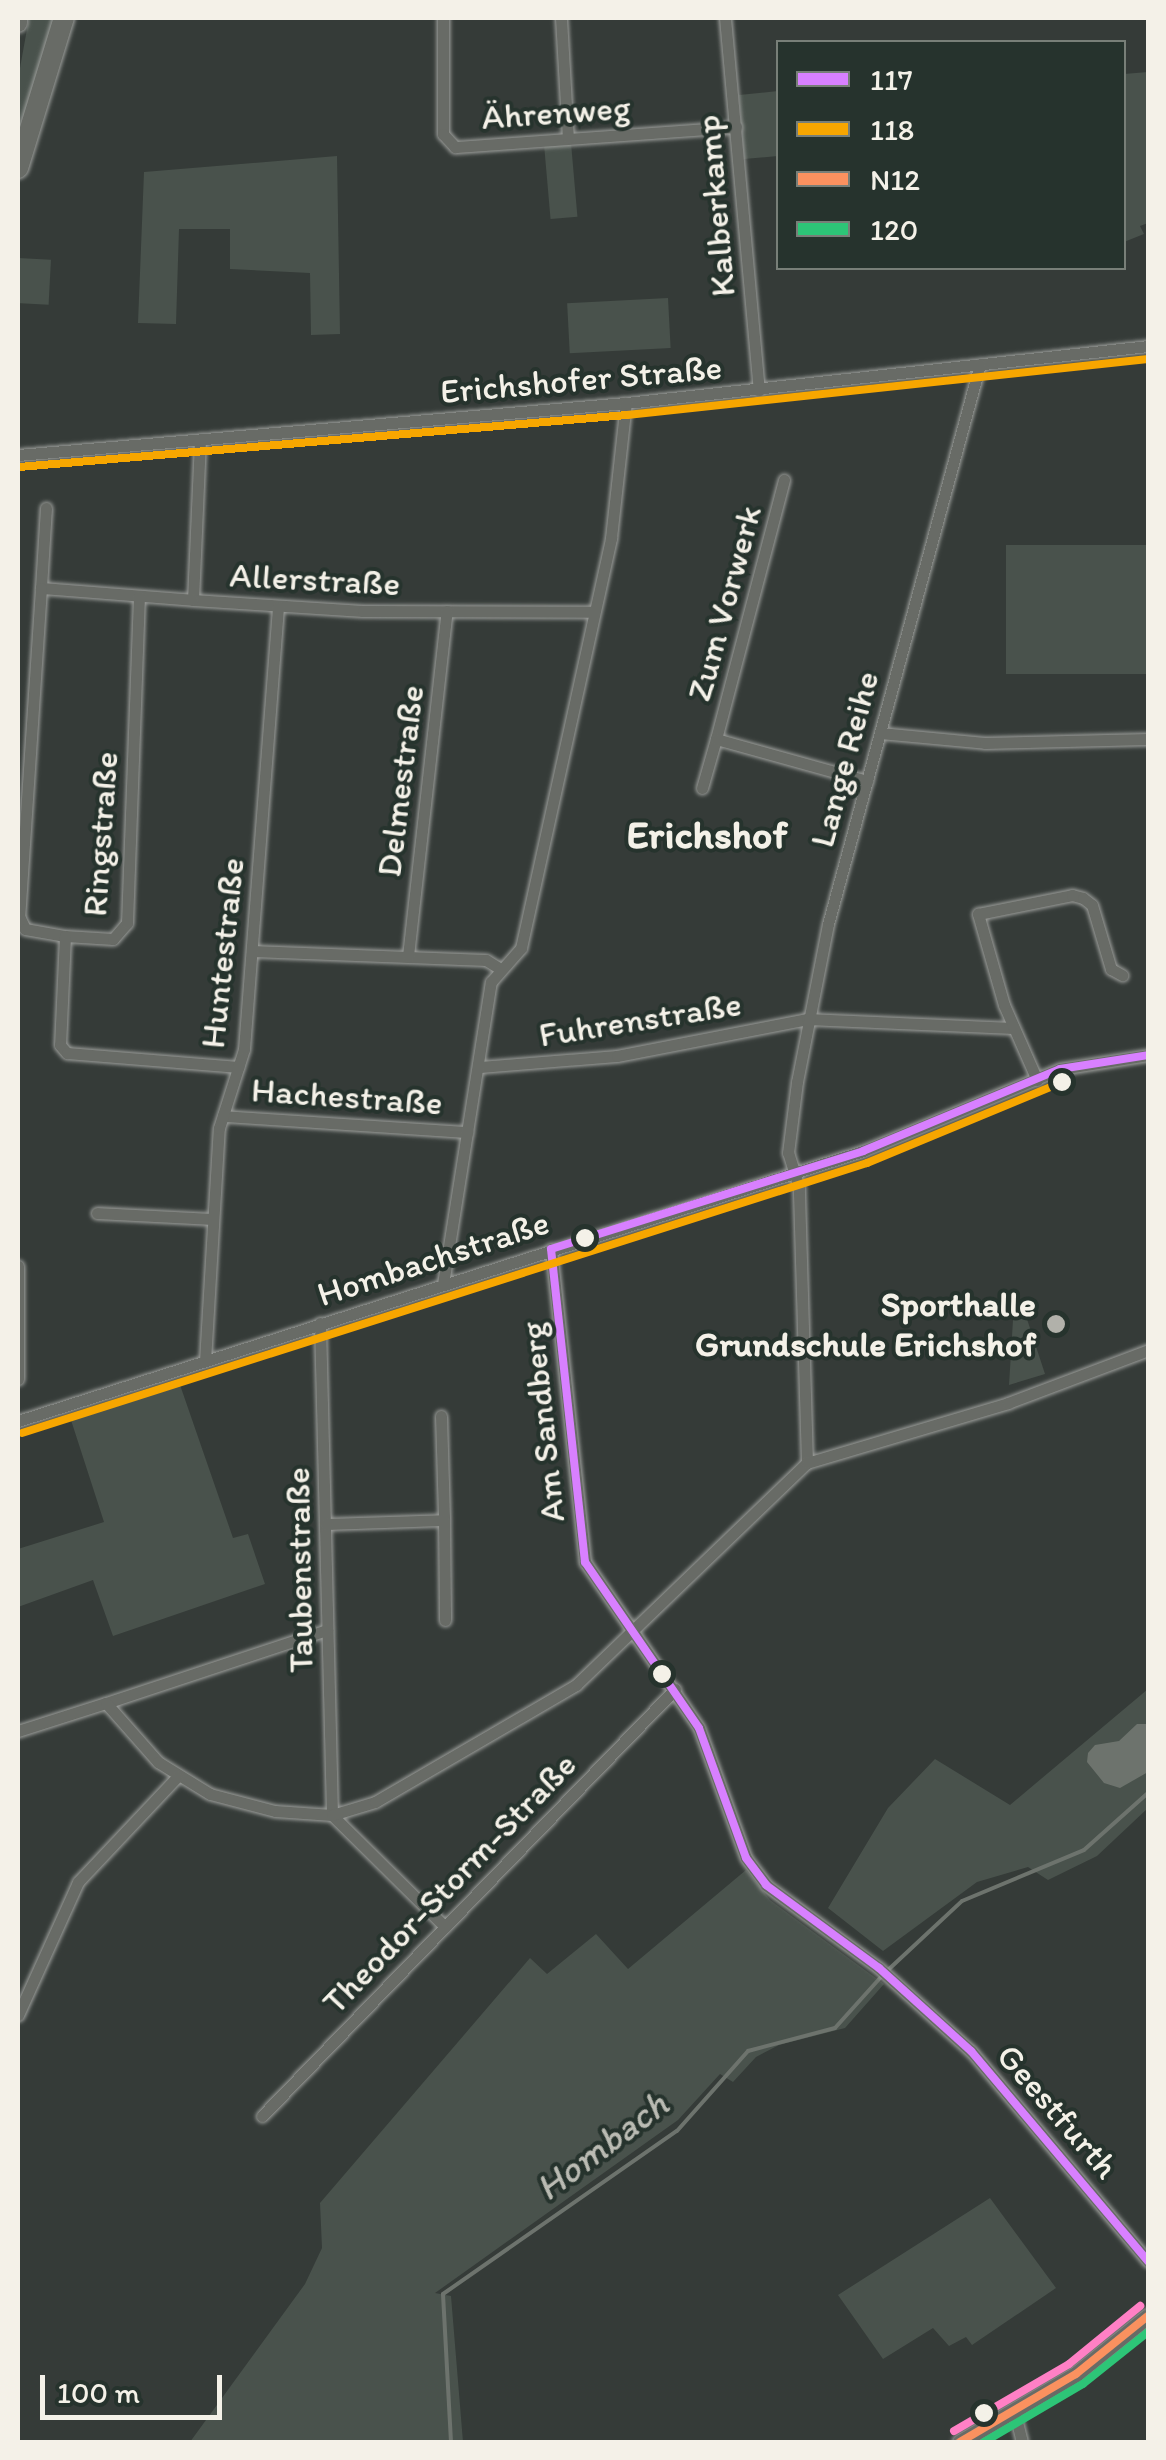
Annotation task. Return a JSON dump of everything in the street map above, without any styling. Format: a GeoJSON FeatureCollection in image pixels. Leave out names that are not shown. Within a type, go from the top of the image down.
{"type":"FeatureCollection","features":[{"type":"Feature","properties":{"kind":"highway"},"geometry":{"type":"LineString","coordinates":[[18,168],[64,18]]}},
{"type":"Feature","properties":{"kind":"main road"},"geometry":{"type":"LineString","coordinates":[[960,2442],[1015,2414],[1148,2316]]}},
{"type":"Feature","properties":{"kind":"street","name":"Ährenweg"},"geometry":{"type":"LineString","coordinates":[[443,18],[448,143],[736,127]]}},
{"type":"Feature","properties":{"kind":"street"},"geometry":{"type":"LineString","coordinates":[[560,18],[568,138]]}},
{"type":"Feature","properties":{"kind":"street","name":"Kalberkamp"},"geometry":{"type":"LineString","coordinates":[[725,18],[759,390]]}},
{"type":"Feature","properties":{"kind":"street","name":"Erichshofer Straße"},"geometry":{"type":"LineString","coordinates":[[18,455],[626,404],[1148,346]]}},
{"type":"Feature","properties":{"kind":"street","name":"Lange Reihe"},"geometry":{"type":"LineString","coordinates":[[807,1463],[794,1173],[788,1153],[807,1020],[867,780],[980,364]]}},
{"type":"Feature","properties":{"kind":"street"},"geometry":{"type":"LineString","coordinates":[[442,1284],[491,982],[499,968],[521,948],[594,612],[626,404]]}},
{"type":"Feature","properties":{"kind":"street","name":"Allerstraße"},"geometry":{"type":"LineString","coordinates":[[200,440],[193,600],[278,607],[594,612]]}},
{"type":"Feature","properties":{"kind":"street","name":"Zum Vorwerk"},"geometry":{"type":"LineString","coordinates":[[702,788],[784,480]]}},
{"type":"Feature","properties":{"kind":"street","name":"Ringstraße"},"geometry":{"type":"LineString","coordinates":[[46,508],[19,916],[25,929],[113,939],[127,923],[139,596]]}},
{"type":"Feature","properties":{"kind":"street"},"geometry":{"type":"LineString","coordinates":[[41,588],[193,600]]}},
{"type":"Feature","properties":{"kind":"street","name":"Huntestraße"},"geometry":{"type":"LineString","coordinates":[[205,1362],[212,1219],[223,1116],[238,1067],[252,950],[278,607]]}},
{"type":"Feature","properties":{"kind":"street","name":"Delmestraße"},"geometry":{"type":"LineString","coordinates":[[408,956],[447,611]]}},
{"type":"Feature","properties":{"kind":"street"},"geometry":{"type":"LineString","coordinates":[[880,733],[984,743],[1148,739]]}},
{"type":"Feature","properties":{"kind":"street","name":"Zum Vorwerk"},"geometry":{"type":"LineString","coordinates":[[716,740],[867,780]]}},
{"type":"Feature","properties":{"kind":"street"},"geometry":{"type":"LineString","coordinates":[[1037,1080],[1013,1028],[978,914],[1072,894],[1083,898],[1092,905],[1112,969],[1122,975]]}},
{"type":"Feature","properties":{"kind":"street"},"geometry":{"type":"LineString","coordinates":[[65,936],[60,1045],[67,1053],[238,1067]]}},
{"type":"Feature","properties":{"kind":"street"},"geometry":{"type":"LineString","coordinates":[[252,950],[486,960],[499,968]]}},
{"type":"Feature","properties":{"kind":"street","name":"Fuhrenstraße"},"geometry":{"type":"LineString","coordinates":[[480,1067],[642,1052],[807,1020],[1013,1028]]}},
{"type":"Feature","properties":{"kind":"street","name":"Hombachstraße"},"geometry":{"type":"LineString","coordinates":[[19,1417],[205,1362],[794,1173],[1095,1059],[1148,1055]]}},
{"type":"Feature","properties":{"kind":"street","name":"Hachestraße"},"geometry":{"type":"LineString","coordinates":[[223,1116],[467,1132]]}},
{"type":"Feature","properties":{"kind":"street"},"geometry":{"type":"LineString","coordinates":[[96,1213],[212,1219]]}},
{"type":"Feature","properties":{"kind":"street","name":"Am Sandberg"},"geometry":{"type":"LineString","coordinates":[[551,1249],[586,1562],[633,1635]]}},
{"type":"Feature","properties":{"kind":"street"},"geometry":{"type":"LineString","coordinates":[[18,1266],[18,1379]]}},
{"type":"Feature","properties":{"kind":"street","name":"Taubenstraße"},"geometry":{"type":"LineString","coordinates":[[320,1323],[332,1815]]}},
{"type":"Feature","properties":{"kind":"street"},"geometry":{"type":"LineString","coordinates":[[106,1704],[177,1777],[210,1794],[275,1810],[332,1815],[374,1802],[558,1698],[633,1635],[807,1463],[1008,1403],[1148,1350]]}},
{"type":"Feature","properties":{"kind":"street"},"geometry":{"type":"LineString","coordinates":[[441,1416],[445,1620]]}},
{"type":"Feature","properties":{"kind":"street"},"geometry":{"type":"LineString","coordinates":[[325,1524],[444,1520]]}},
{"type":"Feature","properties":{"kind":"street"},"geometry":{"type":"LineString","coordinates":[[18,1731],[327,1630]]}},
{"type":"Feature","properties":{"kind":"street","name":"Geestfurth"},"geometry":{"type":"LineString","coordinates":[[633,1635],[675,1689],[711,1752],[734,1836],[754,1868],[805,1916],[884,1972],[1013,2095],[1148,2261]]}},
{"type":"Feature","properties":{"kind":"street","name":"Theodor-Storm-Straße"},"geometry":{"type":"LineString","coordinates":[[262,2116],[675,1689]]}},
{"type":"Feature","properties":{"kind":"street"},"geometry":{"type":"LineString","coordinates":[[18,2016],[78,1882],[177,1777]]}},
{"type":"Feature","properties":{"kind":"street"},"geometry":{"type":"LineString","coordinates":[[332,1815],[445,1927]]}},
{"type":"Feature","properties":{"kind":"street"},"geometry":{"type":"LineString","coordinates":[[1015,2414],[1022,2442]]}},
{"type":"Feature","properties":{"kind":"shaded area"},"geometry":{"type":"Polygon","coordinates":[[[29,18],[58,18],[18,153],[18,79],[29,18]]]}},
{"type":"Feature","properties":{"kind":"shaded area"},"geometry":{"type":"Polygon","coordinates":[[[1148,72],[1148,223],[1140,226],[1144,234],[1126,241],[1126,74],[1148,72]]]}},
{"type":"Feature","properties":{"kind":"shaded area"},"geometry":{"type":"Polygon","coordinates":[[[776,91],[776,156],[744,159],[739,95],[776,91]]]}},
{"type":"Feature","properties":{"kind":"shaded area"},"geometry":{"type":"Polygon","coordinates":[[[571,143],[577,217],[551,219],[544,145],[571,143]]]}},
{"type":"Feature","properties":{"kind":"shaded area"},"geometry":{"type":"Polygon","coordinates":[[[337,156],[340,334],[311,335],[310,273],[230,269],[230,229],[179,229],[176,324],[138,323],[144,172],[337,156]]]}},
{"type":"Feature","properties":{"kind":"shaded area"},"geometry":{"type":"Polygon","coordinates":[[[18,258],[51,260],[49,305],[18,303],[18,258]]]}},
{"type":"Feature","properties":{"kind":"shaded area"},"geometry":{"type":"Polygon","coordinates":[[[668,298],[671,348],[570,353],[567,303],[668,298]]]}},
{"type":"Feature","properties":{"kind":"shaded area"},"geometry":{"type":"Polygon","coordinates":[[[1006,545],[1148,545],[1148,674],[1006,674],[1006,545]]]}},
{"type":"Feature","properties":{"kind":"shaded area"},"geometry":{"type":"Polygon","coordinates":[[[1026,1316],[1045,1374],[1009,1385],[1013,1320],[1026,1316]]]}},
{"type":"Feature","properties":{"kind":"shaded area"},"geometry":{"type":"Polygon","coordinates":[[[179,1382],[233,1538],[248,1534],[265,1584],[113,1636],[93,1580],[18,1607],[18,1549],[104,1522],[70,1417],[179,1382]]]}},
{"type":"Feature","properties":{"kind":"shaded area"},"geometry":{"type":"Polygon","coordinates":[[[1148,1689],[1148,1808],[1097,1856],[1048,1880],[1028,1867],[977,1882],[883,1951],[828,1908],[888,1808],[935,1759],[1010,1805],[1148,1689]]]}},
{"type":"Feature","properties":{"kind":"shaded area"},"geometry":{"type":"Polygon","coordinates":[[[1137,1724],[1148,1724],[1148,1772],[1120,1788],[1104,1783],[1087,1762],[1088,1753],[1095,1745],[1119,1741],[1137,1724]]]}},
{"type":"Feature","properties":{"kind":"shaded area"},"geometry":{"type":"Polygon","coordinates":[[[746,1870],[770,1900],[884,1984],[845,2028],[779,2045],[756,2057],[733,2082],[720,2074],[678,2120],[435,2293],[451,2296],[463,2442],[190,2442],[305,2284],[322,2248],[320,2203],[530,1958],[547,1974],[596,1934],[628,1969],[746,1870]]]}},
{"type":"Feature","properties":{"kind":"shaded area"},"geometry":{"type":"Polygon","coordinates":[[[990,2198],[1056,2288],[972,2345],[966,2337],[949,2346],[933,2328],[883,2359],[838,2295],[990,2198]]]}},
{"type":"Feature","properties":{"kind":"waterway","name":"Hombach"},"geometry":{"type":"LineString","coordinates":[[888,1970],[962,1901],[1084,1850],[1148,1793]]}},
{"type":"Feature","properties":{"kind":"waterway","name":"Hombach"},"geometry":{"type":"LineString","coordinates":[[451,2442],[443,2294],[677,2131],[748,2051],[835,2028],[881,1977]]}},
{"type":"Feature","properties":{"kind":"transit line","name":"118"},"geometry":{"type":"LineString","coordinates":[[19,467],[627,415],[1148,359]]}},
{"type":"Feature","properties":{"kind":"transit line","name":"117"},"geometry":{"type":"LineString","coordinates":[[551,1249],[863,1151],[1060,1069],[1148,1055]]}},
{"type":"Feature","properties":{"kind":"transit line","name":"118"},"geometry":{"type":"LineString","coordinates":[[22,1433],[867,1163],[1065,1081]]}},
{"type":"Feature","properties":{"kind":"transit line","name":"117"},"geometry":{"type":"LineString","coordinates":[[551,1249],[585,1562],[699,1728],[746,1858],[766,1885],[879,1968],[971,2051],[1148,2261]]}},
{"type":"Feature","properties":{"kind":"transit line"},"geometry":{"type":"LineString","coordinates":[[954,2431],[1069,2364],[1140,2306]]}},
{"type":"Feature","properties":{"kind":"transit line","name":"N12"},"geometry":{"type":"LineString","coordinates":[[960,2442],[1076,2374],[1148,2316]]}},
{"type":"Feature","properties":{"kind":"transit line","name":"120"},"geometry":{"type":"LineString","coordinates":[[984,2442],[1083,2384],[1148,2332]]}},
{"type":"Feature","properties":{"kind":"place","name":"Sporthalle Grundschule Erichshof"},"geometry":{"type":"Point","coordinates":[1056,1324]}},
{"type":"Feature","properties":{"kind":"district","name":"Erichshof"},"geometry":{"type":"Point","coordinates":[707,834]}}]}
